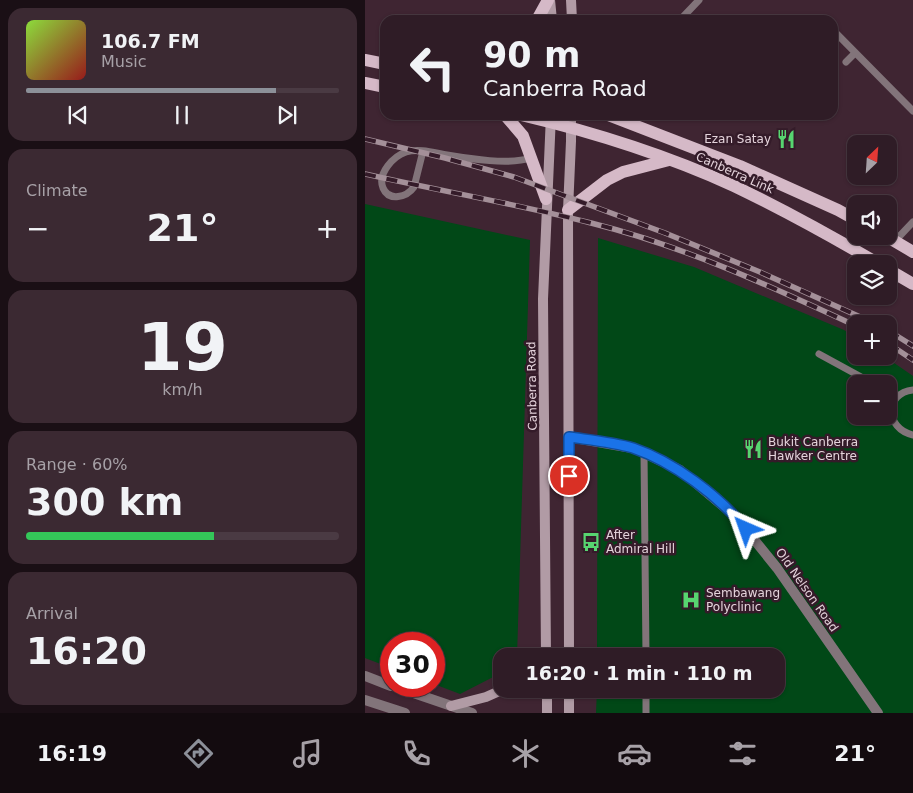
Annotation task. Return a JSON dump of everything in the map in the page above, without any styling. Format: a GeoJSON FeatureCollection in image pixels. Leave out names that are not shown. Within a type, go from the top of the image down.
{"type":"FeatureCollection","features":[{"type":"Feature","properties":{"kind":"main road"},"geometry":{"type":"LineString","coordinates":[[540,15],[549,0]]}},
{"type":"Feature","properties":{"kind":"main road"},"geometry":{"type":"LineString","coordinates":[[549,0],[551,15]]}},
{"type":"Feature","properties":{"kind":"main road"},"geometry":{"type":"LineString","coordinates":[[571,0],[572,15]]}},
{"type":"Feature","properties":{"kind":"main road"},"geometry":{"type":"LineString","coordinates":[[365,60],[380,63]]}},
{"type":"Feature","properties":{"kind":"main road"},"geometry":{"type":"LineString","coordinates":[[365,82],[380,86]]}},
{"type":"Feature","properties":{"kind":"main road"},"geometry":{"type":"LineString","coordinates":[[509,120],[523,136],[546,198]]}},
{"type":"Feature","properties":{"kind":"main road","name":"Canberra Road"},"geometry":{"type":"LineString","coordinates":[[546,648],[543,299],[551,120]]}},
{"type":"Feature","properties":{"kind":"main road","name":"Canberra Link"},"geometry":{"type":"LineString","coordinates":[[629,120],[740,166],[847,215]]}},
{"type":"Feature","properties":{"kind":"main road"},"geometry":{"type":"LineString","coordinates":[[569,648],[568,210],[571,121]]}},
{"type":"Feature","properties":{"kind":"main road","name":"Canberra Link"},"geometry":{"type":"LineString","coordinates":[[571,121],[733,186],[809,223],[864,255]]}},
{"type":"Feature","properties":{"kind":"main road"},"geometry":{"type":"LineString","coordinates":[[568,210],[607,180],[623,172],[669,160]]}},
{"type":"Feature","properties":{"kind":"main road"},"geometry":{"type":"LineString","coordinates":[[897,243],[913,252]]}},
{"type":"Feature","properties":{"kind":"main road"},"geometry":{"type":"LineString","coordinates":[[897,275],[913,284]]}},
{"type":"Feature","properties":{"kind":"main road"},"geometry":{"type":"LineString","coordinates":[[543,648],[546,643]]}},
{"type":"Feature","properties":{"kind":"main road"},"geometry":{"type":"LineString","coordinates":[[451,706],[493,693]]}},
{"type":"Feature","properties":{"kind":"main road"},"geometry":{"type":"LineString","coordinates":[[547,698],[547,713]]}},
{"type":"Feature","properties":{"kind":"main road"},"geometry":{"type":"LineString","coordinates":[[569,698],[569,713]]}},
{"type":"Feature","properties":{"kind":"street","name":"Old Nelson Road"},"geometry":{"type":"LineString","coordinates":[[569,437],[632,448],[680,470],[735,516],[777,568],[878,713]]}},
{"type":"Feature","properties":{"kind":"street"},"geometry":{"type":"LineString","coordinates":[[365,676],[380,682]]}},
{"type":"Feature","properties":{"kind":"street"},"geometry":{"type":"LineString","coordinates":[[424,697],[472,713]]}},
{"type":"Feature","properties":{"kind":"street"},"geometry":{"type":"LineString","coordinates":[[365,700],[405,713]]}},
{"type":"Feature","properties":{"kind":"lane"},"geometry":{"type":"LineString","coordinates":[[685,15],[699,0]]}},
{"type":"Feature","properties":{"kind":"lane"},"geometry":{"type":"LineString","coordinates":[[838,35],[913,111]]}},
{"type":"Feature","properties":{"kind":"lane"},"geometry":{"type":"LineString","coordinates":[[846,62],[855,53]]}},
{"type":"Feature","properties":{"kind":"lane"},"geometry":{"type":"LineString","coordinates":[[423,151],[411,192],[397,197],[388,194],[383,188],[382,180],[390,162],[407,151],[423,151],[501,160],[531,158]]}},
{"type":"Feature","properties":{"kind":"lane"},"geometry":{"type":"LineString","coordinates":[[897,234],[913,222]]}},
{"type":"Feature","properties":{"kind":"lane"},"geometry":{"type":"LineString","coordinates":[[819,354],[858,375]]}},
{"type":"Feature","properties":{"kind":"lane"},"geometry":{"type":"LineString","coordinates":[[897,396],[903,392],[913,390]]}},
{"type":"Feature","properties":{"kind":"lane"},"geometry":{"type":"LineString","coordinates":[[896,425],[905,433],[913,435]]}},
{"type":"Feature","properties":{"kind":"lane"},"geometry":{"type":"LineString","coordinates":[[644,453],[646,648]]}},
{"type":"Feature","properties":{"kind":"lane"},"geometry":{"type":"LineString","coordinates":[[646,698],[646,713]]}},
{"type":"Feature","properties":{"kind":"green space"},"geometry":{"type":"Polygon","coordinates":[[[365,204],[530,240],[517,648],[493,648],[493,677],[460,694],[445,688],[445,632],[380,632],[380,664],[365,658],[365,204]]]}},
{"type":"Feature","properties":{"kind":"green space"},"geometry":{"type":"Polygon","coordinates":[[[598,238],[694,267],[844,330],[847,332],[847,365],[897,365],[913,376],[913,713],[596,713],[597,698],[785,698],[785,648],[597,648],[598,238]]]}},
{"type":"Feature","properties":{"kind":"railway"},"geometry":{"type":"LineString","coordinates":[[365,139],[514,177],[665,233],[760,272],[856,315]]}},
{"type":"Feature","properties":{"kind":"railway"},"geometry":{"type":"LineString","coordinates":[[365,174],[535,210],[626,232],[726,268],[847,322]]}},
{"type":"Feature","properties":{"kind":"railway"},"geometry":{"type":"LineString","coordinates":[[897,336],[913,346]]}},
{"type":"Feature","properties":{"kind":"railway"},"geometry":{"type":"LineString","coordinates":[[897,349],[913,360]]}},
{"type":"Feature","properties":{"kind":"place","name":"Ezan Satay"},"geometry":{"type":"Point","coordinates":[786,139]}},
{"type":"Feature","properties":{"kind":"place","name":"Bukit Canberra Hawker Centre"},"geometry":{"type":"Point","coordinates":[753,449]}},
{"type":"Feature","properties":{"kind":"place","name":"After Admiral Hill"},"geometry":{"type":"Point","coordinates":[591,542]}},
{"type":"Feature","properties":{"kind":"place","name":"Sembawang Polyclinic"},"geometry":{"type":"Point","coordinates":[691,600]}},
{"type":"Feature","properties":{"kind":"route"},"geometry":{"type":"LineString","coordinates":[[569,476],[569,437],[632,448],[680,470],[735,516],[746,529]]}}]}
